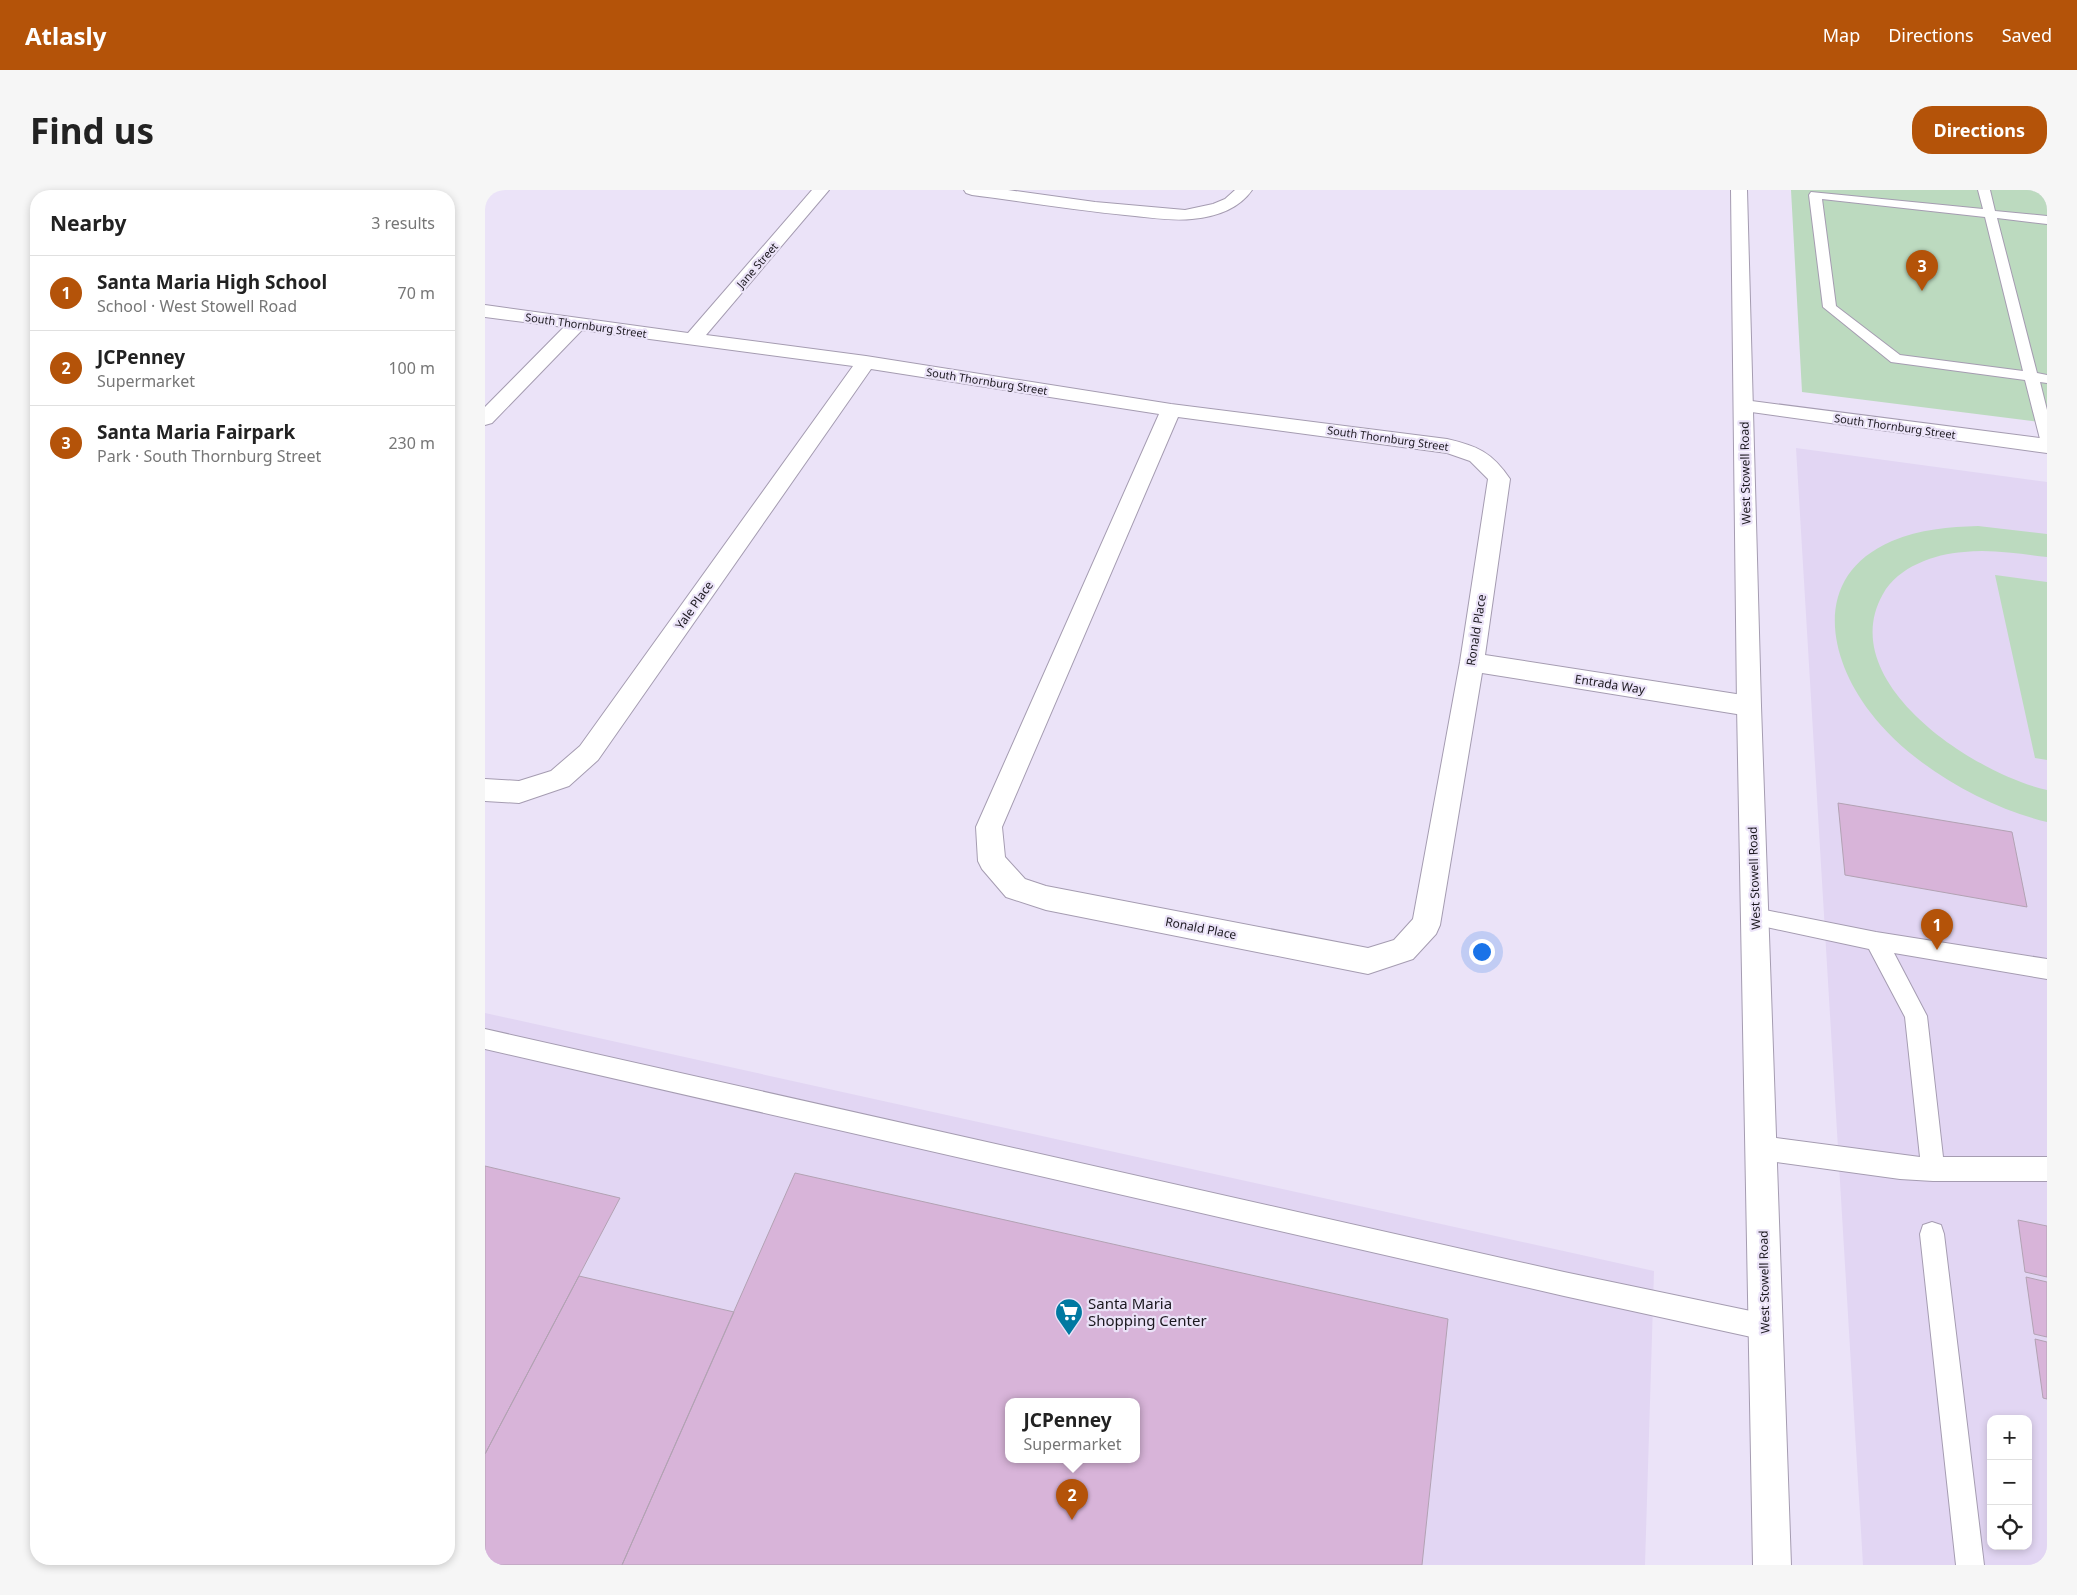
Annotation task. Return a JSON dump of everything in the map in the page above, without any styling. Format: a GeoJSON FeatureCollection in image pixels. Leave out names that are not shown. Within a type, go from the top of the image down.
{"type":"FeatureCollection","features":[{"type":"Feature","properties":{"kind":"street","name":"Jane Street"},"geometry":{"type":"LineString","coordinates":[[692,340],[821,190]]}},
{"type":"Feature","properties":{"kind":"street"},"geometry":{"type":"LineString","coordinates":[[972,190],[1173,215],[1200,213],[1221,206],[1242,194],[1244,190]]}},
{"type":"Feature","properties":{"kind":"street","name":"West Stowell Road"},"geometry":{"type":"LineString","coordinates":[[1739,190],[1749,706],[1772,1565]]}},
{"type":"Feature","properties":{"kind":"street","name":"South Thornburg Street"},"geometry":{"type":"LineString","coordinates":[[485,311],[866,362],[1171,410],[1447,446],[1468,450],[1487,461]]}},
{"type":"Feature","properties":{"kind":"street"},"geometry":{"type":"LineString","coordinates":[[485,419],[577,324]]}},
{"type":"Feature","properties":{"kind":"street","name":"Yale Place"},"geometry":{"type":"LineString","coordinates":[[485,790],[519,792],[560,779],[589,753],[866,362]]}},
{"type":"Feature","properties":{"kind":"street","name":"South Thornburg Street"},"geometry":{"type":"LineString","coordinates":[[1743,406],[2047,446]]}},
{"type":"Feature","properties":{"kind":"street","name":"Ronald Place"},"geometry":{"type":"LineString","coordinates":[[1171,410],[989,828],[992,861],[1016,888],[1047,898],[1368,961],[1403,950],[1426,924],[1472,662],[1499,479],[1487,461]]}},
{"type":"Feature","properties":{"kind":"street","name":"Entrada Way"},"geometry":{"type":"LineString","coordinates":[[1472,662],[1749,706]]}},
{"type":"Feature","properties":{"kind":"lane"},"geometry":{"type":"LineString","coordinates":[[1983,190],[2047,439]]}},
{"type":"Feature","properties":{"kind":"lane"},"geometry":{"type":"LineString","coordinates":[[2047,220],[1815,195],[1830,307],[1896,359],[2047,379]]}},
{"type":"Feature","properties":{"kind":"lane"},"geometry":{"type":"LineString","coordinates":[[1755,917],[1876,941],[2047,969]]}},
{"type":"Feature","properties":{"kind":"lane"},"geometry":{"type":"LineString","coordinates":[[1876,941],[1916,1016],[1933,1169]]}},
{"type":"Feature","properties":{"kind":"lane"},"geometry":{"type":"LineString","coordinates":[[485,1039],[1545,1279],[1765,1326]]}},
{"type":"Feature","properties":{"kind":"lane"},"geometry":{"type":"LineString","coordinates":[[1761,1148],[1900,1167],[1933,1169],[2047,1169]]}},
{"type":"Feature","properties":{"kind":"lane"},"geometry":{"type":"LineString","coordinates":[[1933,1234],[1969,1565]]}},
{"type":"Feature","properties":{"kind":"shaded area"},"geometry":{"type":"Polygon","coordinates":[[[1796,448],[2047,482],[2047,1565],[1863,1565],[1796,448]]]}},
{"type":"Feature","properties":{"kind":"shaded area","name":"Santa Maria Shopping Center"},"geometry":{"type":"Polygon","coordinates":[[[485,1013],[1654,1271],[1645,1565],[485,1565],[485,1013]]]}},
{"type":"Feature","properties":{"kind":"green space"},"geometry":{"type":"Polygon","coordinates":[[[1791,190],[2047,190],[2047,423],[1802,392],[1791,190]]]}},
{"type":"Feature","properties":{"kind":"green space"},"geometry":{"type":"Polygon","coordinates":[[[1978,526],[2047,534],[2047,557],[1995,551],[1974,551],[1953,553],[1929,559],[1907,569],[1898,576],[1883,594],[1873,627],[1877,659],[1894,690],[1919,719],[1950,744],[1984,765],[2017,781],[2047,790],[2047,822],[1998,806],[1974,794],[1927,766],[1905,749],[1870,712],[1855,689],[1844,666],[1837,641],[1835,618],[1839,595],[1849,574],[1867,556],[1892,541],[1924,531],[1978,526]]]}},
{"type":"Feature","properties":{"kind":"green space"},"geometry":{"type":"Polygon","coordinates":[[[1995,575],[2047,582],[2047,760],[2035,758],[1995,575]]]}},
{"type":"Feature","properties":{"kind":"building"},"geometry":{"type":"Polygon","coordinates":[[[1838,803],[2012,832],[2027,907],[1845,875],[1838,803]]]}},
{"type":"Feature","properties":{"kind":"building"},"geometry":{"type":"Polygon","coordinates":[[[485,1166],[620,1198],[485,1454],[485,1166]]]}},
{"type":"Feature","properties":{"kind":"building"},"geometry":{"type":"Polygon","coordinates":[[[795,1173],[1448,1319],[1422,1565],[622,1565],[795,1173]]]}},
{"type":"Feature","properties":{"kind":"building"},"geometry":{"type":"Polygon","coordinates":[[[2018,1220],[2047,1226],[2047,1277],[2025,1272],[2018,1220]]]}},
{"type":"Feature","properties":{"kind":"building"},"geometry":{"type":"Polygon","coordinates":[[[579,1276],[734,1312],[622,1565],[485,1565],[485,1454],[579,1276]]]}},
{"type":"Feature","properties":{"kind":"building"},"geometry":{"type":"Polygon","coordinates":[[[2026,1277],[2047,1282],[2047,1337],[2034,1334],[2026,1277]]]}},
{"type":"Feature","properties":{"kind":"building"},"geometry":{"type":"Polygon","coordinates":[[[2035,1339],[2047,1342],[2047,1399],[2043,1398],[2035,1339]]]}},
{"type":"Feature","properties":{"kind":"place","name":"Santa Maria Fairpark"},"geometry":{"type":"Point","coordinates":[1922,291]}},
{"type":"Feature","properties":{"kind":"place","name":"Santa Maria High School"},"geometry":{"type":"Point","coordinates":[1937,950]}},
{"type":"Feature","properties":{"kind":"place","name":"Santa Maria Shopping Center"},"geometry":{"type":"Point","coordinates":[1069,1336]}},
{"type":"Feature","properties":{"kind":"place","name":"JCPenney"},"geometry":{"type":"Point","coordinates":[1072,1520]}}]}
